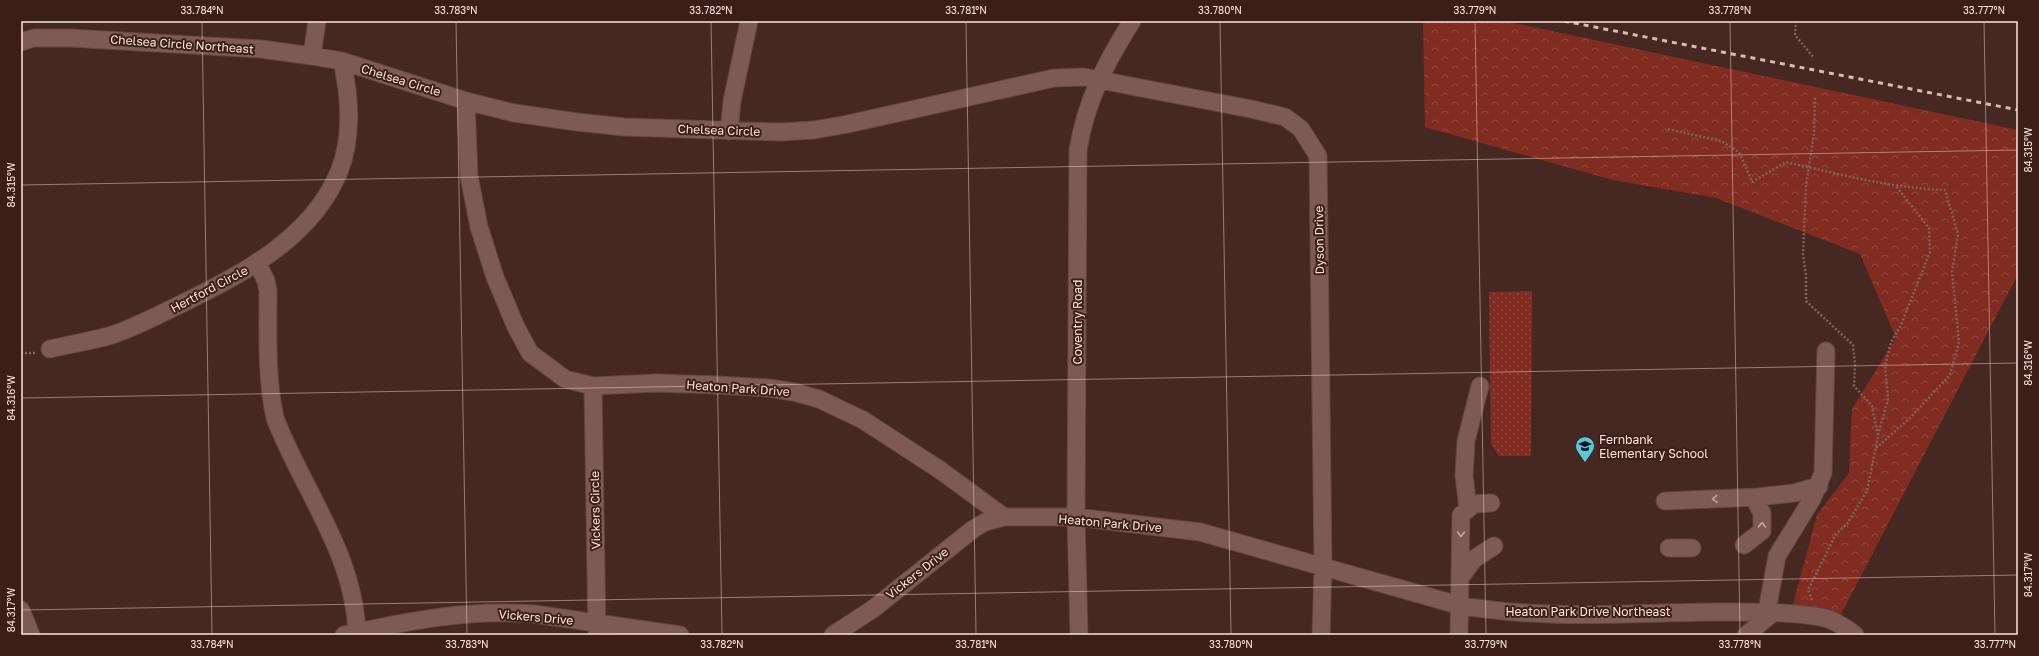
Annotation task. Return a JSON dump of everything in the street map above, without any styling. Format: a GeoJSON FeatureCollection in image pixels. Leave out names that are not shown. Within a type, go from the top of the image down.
{"type":"FeatureCollection","features":[{"type":"Feature","properties":{"kind":"street"},"geometry":{"type":"LineString","coordinates":[[312,56],[317,21]]}},
{"type":"Feature","properties":{"kind":"street"},"geometry":{"type":"LineString","coordinates":[[729,131],[732,101],[749,21]]}},
{"type":"Feature","properties":{"kind":"street","name":"Coventry Road"},"geometry":{"type":"LineString","coordinates":[[1079,635],[1076,517],[1077,172],[1081,131],[1099,81],[1108,60],[1132,21]]}},
{"type":"Feature","properties":{"kind":"street","name":"Chelsea Circle Northeast"},"geometry":{"type":"LineString","coordinates":[[21,42],[34,38],[70,38],[262,50],[312,56],[342,62]]}},
{"type":"Feature","properties":{"kind":"street","name":"Chelsea Circle"},"geometry":{"type":"LineString","coordinates":[[342,62],[466,101],[514,113],[624,127],[729,131],[814,130],[848,124],[1054,78],[1084,77],[1099,81]]}},
{"type":"Feature","properties":{"kind":"street","name":"Hertford Circle"},"geometry":{"type":"LineString","coordinates":[[50,349],[111,335],[136,326],[232,279],[286,242],[305,224],[317,209],[339,172],[344,156],[349,123],[347,85],[342,62]]}},
{"type":"Feature","properties":{"kind":"street","name":"Dyson Drive"},"geometry":{"type":"LineString","coordinates":[[1099,81],[1251,108],[1285,117],[1301,129],[1318,156],[1323,566],[1321,635]]}},
{"type":"Feature","properties":{"kind":"street","name":"Heaton Park Drive"},"geometry":{"type":"LineString","coordinates":[[466,101],[468,163],[473,200],[486,252],[516,327],[530,353],[565,379],[593,386],[656,383],[724,385],[769,388],[794,392],[819,399],[863,420],[946,475],[1004,517],[1076,517],[1200,532],[1323,566]]}},
{"type":"Feature","properties":{"kind":"street"},"geometry":{"type":"LineString","coordinates":[[257,262],[266,281],[268,291],[271,388],[275,418],[337,548],[351,587],[356,614],[352,634]]}},
{"type":"Feature","properties":{"kind":"street"},"geometry":{"type":"LineString","coordinates":[[1746,635],[1771,612],[1778,556],[1819,486],[1825,457],[1826,351]]}},
{"type":"Feature","properties":{"kind":"street","name":"Vickers Circle"},"geometry":{"type":"LineString","coordinates":[[593,386],[596,629]]}},
{"type":"Feature","properties":{"kind":"street"},"geometry":{"type":"LineString","coordinates":[[1468,509],[1464,476],[1466,441],[1480,386]]}},
{"type":"Feature","properties":{"kind":"street"},"geometry":{"type":"LineString","coordinates":[[1665,501],[1754,498],[1794,493],[1819,486]]}},
{"type":"Feature","properties":{"kind":"street"},"geometry":{"type":"LineString","coordinates":[[1744,545],[1762,531],[1762,513],[1754,498]]}},
{"type":"Feature","properties":{"kind":"street"},"geometry":{"type":"LineString","coordinates":[[1459,635],[1458,605],[1462,515],[1474,504],[1491,503]]}},
{"type":"Feature","properties":{"kind":"street","name":"Vickers Drive"},"geometry":{"type":"LineString","coordinates":[[833,635],[872,608],[972,530],[985,522],[1004,517]]}},
{"type":"Feature","properties":{"kind":"street"},"geometry":{"type":"LineString","coordinates":[[1460,578],[1474,559],[1494,546]]}},
{"type":"Feature","properties":{"kind":"street"},"geometry":{"type":"LineString","coordinates":[[1669,548],[1692,548]]}},
{"type":"Feature","properties":{"kind":"street","name":"Heaton Park Drive Northeast"},"geometry":{"type":"LineString","coordinates":[[1323,566],[1458,605],[1487,610],[1550,613],[1771,612],[1821,617],[1843,626],[1855,635]]}},
{"type":"Feature","properties":{"kind":"street"},"geometry":{"type":"LineString","coordinates":[[21,610],[32,635]]}},
{"type":"Feature","properties":{"kind":"street","name":"Vickers Drive"},"geometry":{"type":"LineString","coordinates":[[352,634],[437,617],[486,613],[534,614],[596,629],[680,635]]}},
{"type":"Feature","properties":{"kind":"path"},"geometry":{"type":"LineString","coordinates":[[1796,21],[1795,35],[1814,58]]}},
{"type":"Feature","properties":{"kind":"path"},"geometry":{"type":"LineString","coordinates":[[1668,129],[1721,141],[1739,152],[1752,182],[1786,162],[1896,185],[1920,189],[1945,190],[1958,234],[1952,272],[1959,342],[1950,375],[1910,418],[1875,449]]}},
{"type":"Feature","properties":{"kind":"path"},"geometry":{"type":"LineString","coordinates":[[1877,442],[1888,399],[1885,366],[1891,342],[1900,327],[1930,252],[1929,228],[1896,185]]}},
{"type":"Feature","properties":{"kind":"green space"},"geometry":{"type":"Polygon","coordinates":[[[1423,21],[1505,21],[2018,130],[2018,274],[1836,624],[1792,608],[1817,515],[1849,473],[1852,409],[1896,338],[1860,254],[1716,198],[1613,180],[1425,127],[1423,21]]]}},
{"type":"Feature","properties":{"kind":"green space"},"geometry":{"type":"Polygon","coordinates":[[[1532,291],[1531,456],[1499,456],[1491,444],[1489,292],[1532,291]]]}},
{"type":"Feature","properties":{"kind":"railway"},"geometry":{"type":"LineString","coordinates":[[1564,21],[2018,110]]}},
{"type":"Feature","properties":{"kind":"place","name":"Fernbank Elementary School"},"geometry":{"type":"Point","coordinates":[1585,463]}}]}
